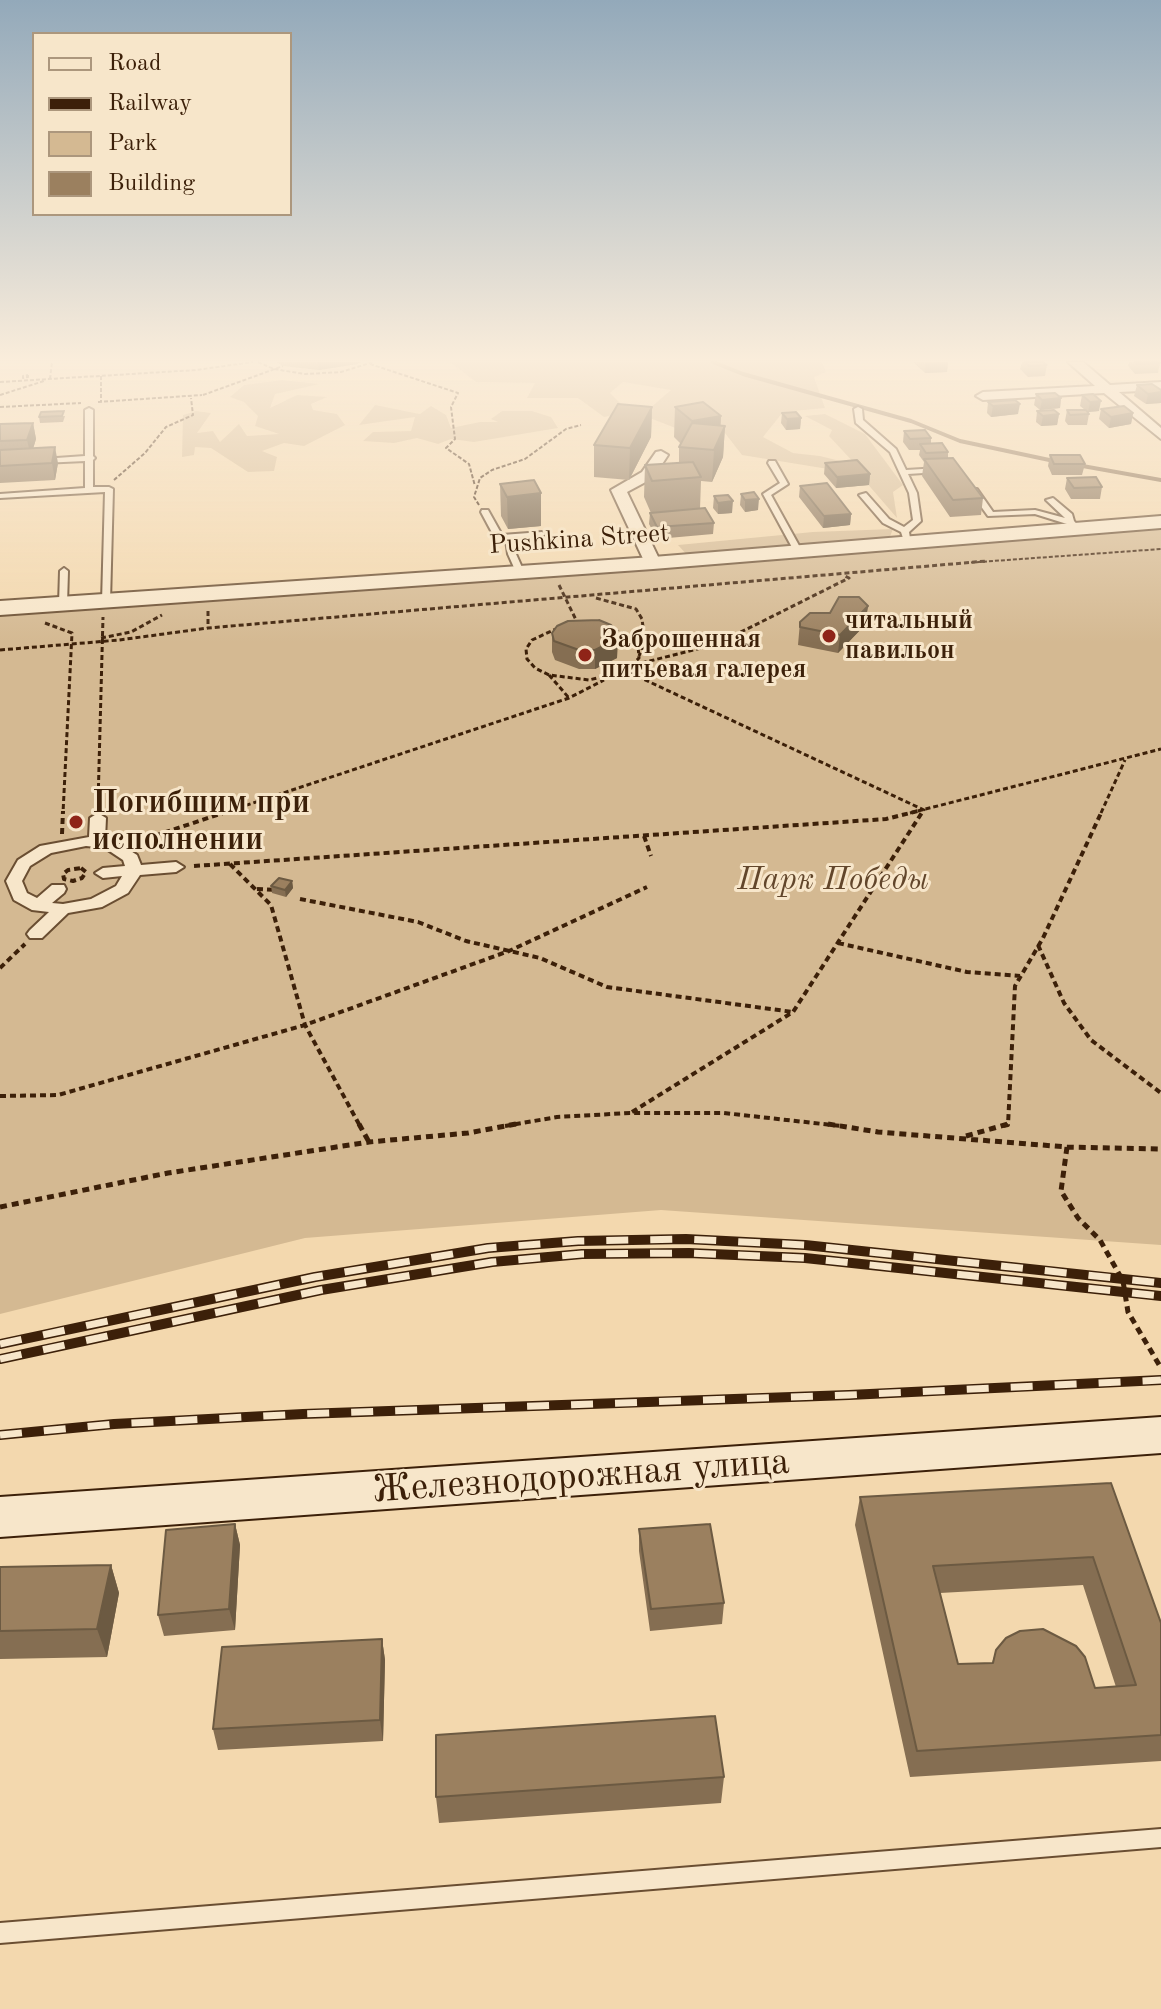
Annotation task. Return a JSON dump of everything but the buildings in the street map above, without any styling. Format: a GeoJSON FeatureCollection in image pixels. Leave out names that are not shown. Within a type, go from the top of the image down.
{"type":"FeatureCollection","features":[{"type":"Feature","properties":{"kind":"main road","name":"Железнодорожная улица"},"geometry":{"type":"LineString","coordinates":[[0,1517],[1161,1435]]}},
{"type":"Feature","properties":{"kind":"street"},"geometry":{"type":"LineString","coordinates":[[653,563],[619,490],[648,475],[661,456]]}},
{"type":"Feature","properties":{"kind":"street","name":"Pushkina Street"},"geometry":{"type":"LineString","coordinates":[[0,608],[653,563],[798,551],[907,537],[1161,522]]}},
{"type":"Feature","properties":{"kind":"street"},"geometry":{"type":"LineString","coordinates":[[97,842],[98,818]]}},
{"type":"Feature","properties":{"kind":"street"},"geometry":{"type":"LineString","coordinates":[[97,842],[119,847],[131,858],[134,871],[130,880],[110,897],[80,908],[38,906],[20,896],[7,881],[24,863],[60,856],[97,842]]}},
{"type":"Feature","properties":{"kind":"street"},"geometry":{"type":"LineString","coordinates":[[103,873],[176,867]]}},
{"type":"Feature","properties":{"kind":"street"},"geometry":{"type":"LineString","coordinates":[[38,906],[58,889]]}},
{"type":"Feature","properties":{"kind":"street"},"geometry":{"type":"LineString","coordinates":[[36,934],[63,909]]}},
{"type":"Feature","properties":{"kind":"lane"},"geometry":{"type":"LineString","coordinates":[[863,495],[886,521],[907,537],[917,521],[913,493],[895,456]]}},
{"type":"Feature","properties":{"kind":"lane"},"geometry":{"type":"LineString","coordinates":[[30,461],[91,458],[89,490]]}},
{"type":"Feature","properties":{"kind":"lane"},"geometry":{"type":"LineString","coordinates":[[772,463],[784,484],[767,494],[798,551]]}},
{"type":"Feature","properties":{"kind":"lane"},"geometry":{"type":"LineString","coordinates":[[902,472],[945,470]]}},
{"type":"Feature","properties":{"kind":"lane"},"geometry":{"type":"LineString","coordinates":[[967,481],[991,514],[1035,512],[1073,526]]}},
{"type":"Feature","properties":{"kind":"lane"},"geometry":{"type":"LineString","coordinates":[[0,496],[109,489],[106,602]]}},
{"type":"Feature","properties":{"kind":"lane"},"geometry":{"type":"LineString","coordinates":[[1050,500],[1069,516],[1073,526]]}},
{"type":"Feature","properties":{"kind":"lane"},"geometry":{"type":"LineString","coordinates":[[485,512],[499,538],[542,534]]}},
{"type":"Feature","properties":{"kind":"lane"},"geometry":{"type":"LineString","coordinates":[[510,537],[512,554],[520,572]]}},
{"type":"Feature","properties":{"kind":"lane"},"geometry":{"type":"LineString","coordinates":[[63,605],[64,571]]}},
{"type":"Feature","properties":{"kind":"lane"},"geometry":{"type":"LineString","coordinates":[[0,1933],[1161,1838]]}},
{"type":"Feature","properties":{"kind":"path"},"geometry":{"type":"LineString","coordinates":[[109,489],[113,481],[142,456]]}},
{"type":"Feature","properties":{"kind":"path"},"geometry":{"type":"LineString","coordinates":[[457,456],[469,464],[475,486],[474,497],[485,512]]}},
{"type":"Feature","properties":{"kind":"path"},"geometry":{"type":"LineString","coordinates":[[475,486],[492,470],[529,456]]}},
{"type":"Feature","properties":{"kind":"path"},"geometry":{"type":"LineString","coordinates":[[0,650],[208,628],[593,597],[1048,555],[1161,549]]}},
{"type":"Feature","properties":{"kind":"path"},"geometry":{"type":"LineString","coordinates":[[634,665],[717,644],[849,578],[843,574]]}},
{"type":"Feature","properties":{"kind":"path"},"geometry":{"type":"LineString","coordinates":[[119,847],[569,698],[626,671],[639,658],[645,642],[642,619],[636,609],[593,597]]}},
{"type":"Feature","properties":{"kind":"path"},"geometry":{"type":"LineString","coordinates":[[568,599],[579,625],[543,632],[526,649],[527,659],[535,668],[549,675],[589,680],[610,677]]}},
{"type":"Feature","properties":{"kind":"path"},"geometry":{"type":"LineString","coordinates":[[208,607],[208,628]]}},
{"type":"Feature","properties":{"kind":"path"},"geometry":{"type":"LineString","coordinates":[[101,640],[131,632],[167,610]]}},
{"type":"Feature","properties":{"kind":"path"},"geometry":{"type":"LineString","coordinates":[[41,619],[47,626],[72,633],[60,856],[63,874],[68,881],[78,880],[86,874],[83,869],[60,856]]}},
{"type":"Feature","properties":{"kind":"path"},"geometry":{"type":"LineString","coordinates":[[98,818],[102,627]]}},
{"type":"Feature","properties":{"kind":"path"},"geometry":{"type":"LineString","coordinates":[[604,627],[626,634],[638,645],[639,658]]}},
{"type":"Feature","properties":{"kind":"path"},"geometry":{"type":"LineString","coordinates":[[626,671],[924,810]]}},
{"type":"Feature","properties":{"kind":"path"},"geometry":{"type":"LineString","coordinates":[[549,675],[569,698]]}},
{"type":"Feature","properties":{"kind":"path"},"geometry":{"type":"LineString","coordinates":[[176,867],[886,819],[1161,749]]}},
{"type":"Feature","properties":{"kind":"path"},"geometry":{"type":"LineString","coordinates":[[959,1138],[1008,1125],[1015,986],[1038,945],[1125,759]]}},
{"type":"Feature","properties":{"kind":"path"},"geometry":{"type":"LineString","coordinates":[[630,1113],[793,1012],[924,810]]}},
{"type":"Feature","properties":{"kind":"path"},"geometry":{"type":"LineString","coordinates":[[644,836],[651,856]]}},
{"type":"Feature","properties":{"kind":"path"},"geometry":{"type":"LineString","coordinates":[[230,864],[271,905],[305,1025],[369,1142]]}},
{"type":"Feature","properties":{"kind":"path"},"geometry":{"type":"LineString","coordinates":[[0,1096],[58,1095],[305,1025],[509,951],[647,887]]}},
{"type":"Feature","properties":{"kind":"path"},"geometry":{"type":"LineString","coordinates":[[255,889],[283,891]]}},
{"type":"Feature","properties":{"kind":"path"},"geometry":{"type":"LineString","coordinates":[[300,899],[418,922],[466,941],[540,958],[607,987],[793,1012]]}},
{"type":"Feature","properties":{"kind":"path"},"geometry":{"type":"LineString","coordinates":[[0,968],[36,934]]}},
{"type":"Feature","properties":{"kind":"path"},"geometry":{"type":"LineString","coordinates":[[838,943],[967,972],[1020,976]]}},
{"type":"Feature","properties":{"kind":"path"},"geometry":{"type":"LineString","coordinates":[[1038,945],[1064,1003],[1091,1040],[1161,1093]]}},
{"type":"Feature","properties":{"kind":"path"},"geometry":{"type":"LineString","coordinates":[[0,1207],[168,1173],[369,1142],[468,1133],[557,1117],[630,1113],[724,1113],[878,1132],[1067,1147],[1161,1149]]}},
{"type":"Feature","properties":{"kind":"path"},"geometry":{"type":"LineString","coordinates":[[1067,1147],[1061,1191],[1078,1218],[1100,1240],[1116,1267],[1123,1281],[1128,1312],[1161,1368]]}},
{"type":"Feature","properties":{"kind":"green space"},"geometry":{"type":"Polygon","coordinates":[[[223,456],[277,457],[274,471],[248,472],[223,456]]]}},
{"type":"Feature","properties":{"kind":"green space"},"geometry":{"type":"Polygon","coordinates":[[[747,456],[818,456],[856,465],[847,456],[881,456],[903,485],[893,492],[897,518],[859,474],[747,456]]]}},
{"type":"Feature","properties":{"kind":"green space","name":"Парк Победы"},"geometry":{"type":"Polygon","coordinates":[[[1161,526],[1161,1245],[661,1210],[305,1238],[0,1314],[0,615],[1161,526]]]}},
{"type":"Feature","properties":{"kind":"green space"},"geometry":{"type":"Polygon","coordinates":[[[893,529],[889,539],[688,556],[678,545],[813,532],[893,529]]]}},
{"type":"Feature","properties":{"kind":"waterway"},"geometry":{"type":"LineString","coordinates":[[1029,456],[1054,461]]}},
{"type":"Feature","properties":{"kind":"waterway"},"geometry":{"type":"LineString","coordinates":[[1077,465],[1161,480]]}},
{"type":"Feature","properties":{"kind":"railway"},"geometry":{"type":"LineString","coordinates":[[0,1344],[315,1277],[488,1248],[578,1241],[686,1239],[805,1245],[1161,1283]]}},
{"type":"Feature","properties":{"kind":"railway"},"geometry":{"type":"LineString","coordinates":[[0,1359],[321,1290],[492,1262],[582,1254],[689,1253],[805,1258],[1161,1296]]}},
{"type":"Feature","properties":{"kind":"railway"},"geometry":{"type":"LineString","coordinates":[[0,1435],[114,1424],[303,1414],[849,1395],[1161,1380]]}},
{"type":"Feature","properties":{"kind":"place","name":"читальный павильон"},"geometry":{"type":"Point","coordinates":[829,636]}},
{"type":"Feature","properties":{"kind":"place","name":"Заброшенная питьевая галерея"},"geometry":{"type":"Point","coordinates":[585,655]}},
{"type":"Feature","properties":{"kind":"place","name":"Погибшим при исполнении"},"geometry":{"type":"Point","coordinates":[76,822]}}]}
